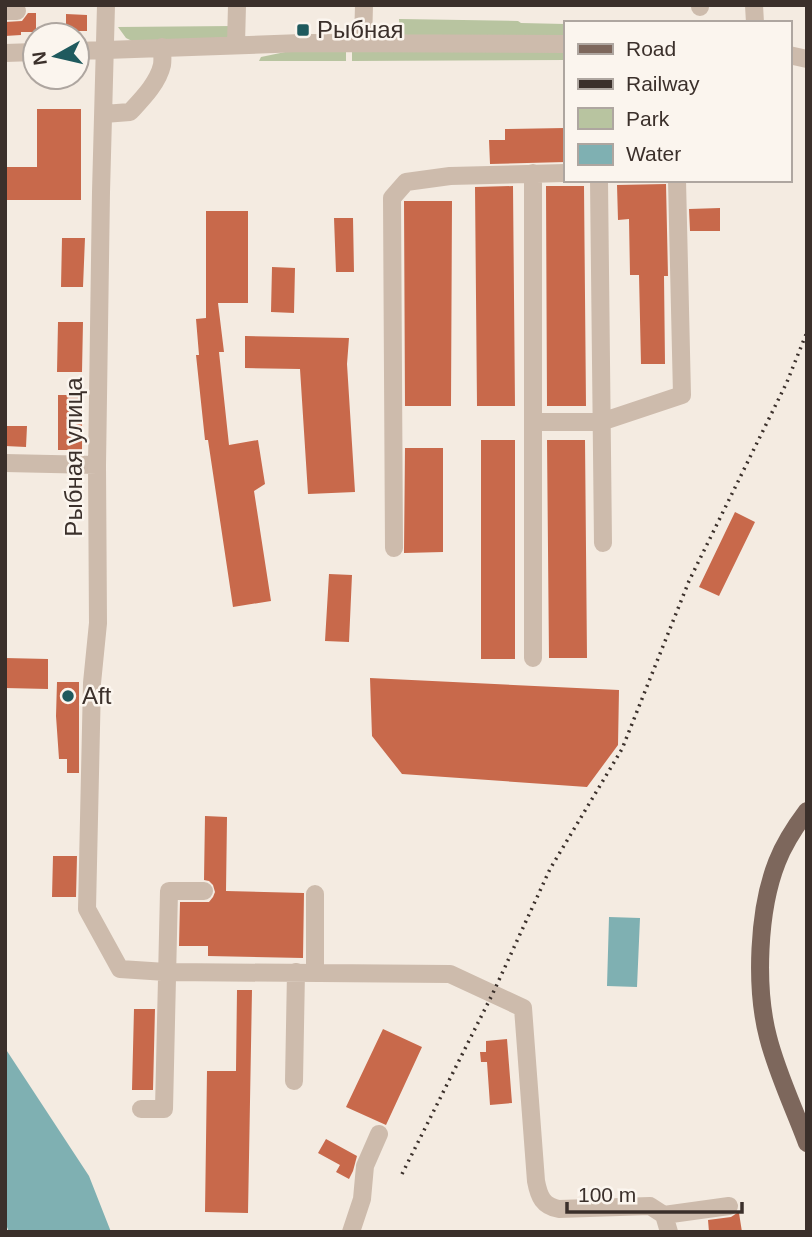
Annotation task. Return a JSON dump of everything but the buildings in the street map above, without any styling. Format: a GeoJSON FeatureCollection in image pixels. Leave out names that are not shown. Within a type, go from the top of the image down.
{"type":"FeatureCollection","features":[{"type":"Feature","properties":{"kind":"main road"},"geometry":{"type":"LineString","coordinates":[[807,811],[788,839],[771,878],[763,918],[760,956],[767,1035],[802,1117],[807,1143]]}},
{"type":"Feature","properties":{"kind":"street","name":"Рыбная улица"},"geometry":{"type":"LineString","coordinates":[[106,5],[97,465],[98,623],[92,683],[87,909],[120,969],[166,972]]}},
{"type":"Feature","properties":{"kind":"street"},"geometry":{"type":"LineString","coordinates":[[236,44],[237,5]]}},
{"type":"Feature","properties":{"kind":"street"},"geometry":{"type":"LineString","coordinates":[[363,43],[364,5]]}},
{"type":"Feature","properties":{"kind":"street"},"geometry":{"type":"LineString","coordinates":[[91,51],[236,44],[564,44]]}},
{"type":"Feature","properties":{"kind":"street"},"geometry":{"type":"LineString","coordinates":[[104,114],[130,112],[143,98],[163,63],[162,47]]}},
{"type":"Feature","properties":{"kind":"street"},"geometry":{"type":"LineString","coordinates":[[533,173],[533,657]]}},
{"type":"Feature","properties":{"kind":"street"},"geometry":{"type":"LineString","coordinates":[[394,548],[392,198],[406,182],[450,176],[564,173]]}},
{"type":"Feature","properties":{"kind":"street"},"geometry":{"type":"LineString","coordinates":[[599,182],[603,542]]}},
{"type":"Feature","properties":{"kind":"street"},"geometry":{"type":"LineString","coordinates":[[533,422],[601,422],[682,395],[677,182]]}},
{"type":"Feature","properties":{"kind":"street"},"geometry":{"type":"LineString","coordinates":[[5,463],[97,465]]}},
{"type":"Feature","properties":{"kind":"street"},"geometry":{"type":"LineString","coordinates":[[141,1109],[164,1109],[169,891],[204,891]]}},
{"type":"Feature","properties":{"kind":"street"},"geometry":{"type":"LineString","coordinates":[[315,894],[315,972]]}},
{"type":"Feature","properties":{"kind":"street"},"geometry":{"type":"LineString","coordinates":[[166,972],[450,974],[523,1008],[536,1181],[543,1202],[559,1209],[650,1206],[666,1224],[729,1206]]}},
{"type":"Feature","properties":{"kind":"street"},"geometry":{"type":"LineString","coordinates":[[293,1081],[296,972]]}},
{"type":"Feature","properties":{"kind":"street"},"geometry":{"type":"LineString","coordinates":[[351,1232],[362,1199],[365,1166],[379,1134]]}},
{"type":"Feature","properties":{"kind":"green space"},"geometry":{"type":"Polygon","coordinates":[[[399,19],[564,24],[564,37],[400,37],[399,19]]]}},
{"type":"Feature","properties":{"kind":"green space"},"geometry":{"type":"Polygon","coordinates":[[[233,26],[226,38],[132,41],[126,38],[118,27],[233,26]]]}},
{"type":"Feature","properties":{"kind":"green space"},"geometry":{"type":"Polygon","coordinates":[[[346,50],[346,61],[259,61],[261,57],[290,51],[346,50]]]}},
{"type":"Feature","properties":{"kind":"green space"},"geometry":{"type":"Polygon","coordinates":[[[352,51],[564,51],[564,60],[352,61],[352,51]]]}},
{"type":"Feature","properties":{"kind":"water"},"geometry":{"type":"Polygon","coordinates":[[[609,917],[640,918],[637,987],[607,986],[609,917]]]}},
{"type":"Feature","properties":{"kind":"water"},"geometry":{"type":"Polygon","coordinates":[[[5,1048],[89,1176],[111,1232],[9,1232],[5,1222],[5,1048]]]}},
{"type":"Feature","properties":{"kind":"railway"},"geometry":{"type":"LineString","coordinates":[[402,1174],[493,993],[550,869],[622,749],[689,581],[787,382],[807,332]]}},
{"type":"Feature","properties":{"kind":"place","name":"Рыбная"},"geometry":{"type":"Point","coordinates":[303,30]}},
{"type":"Feature","properties":{"kind":"place","name":"Aft"},"geometry":{"type":"Point","coordinates":[68,696]}}]}
